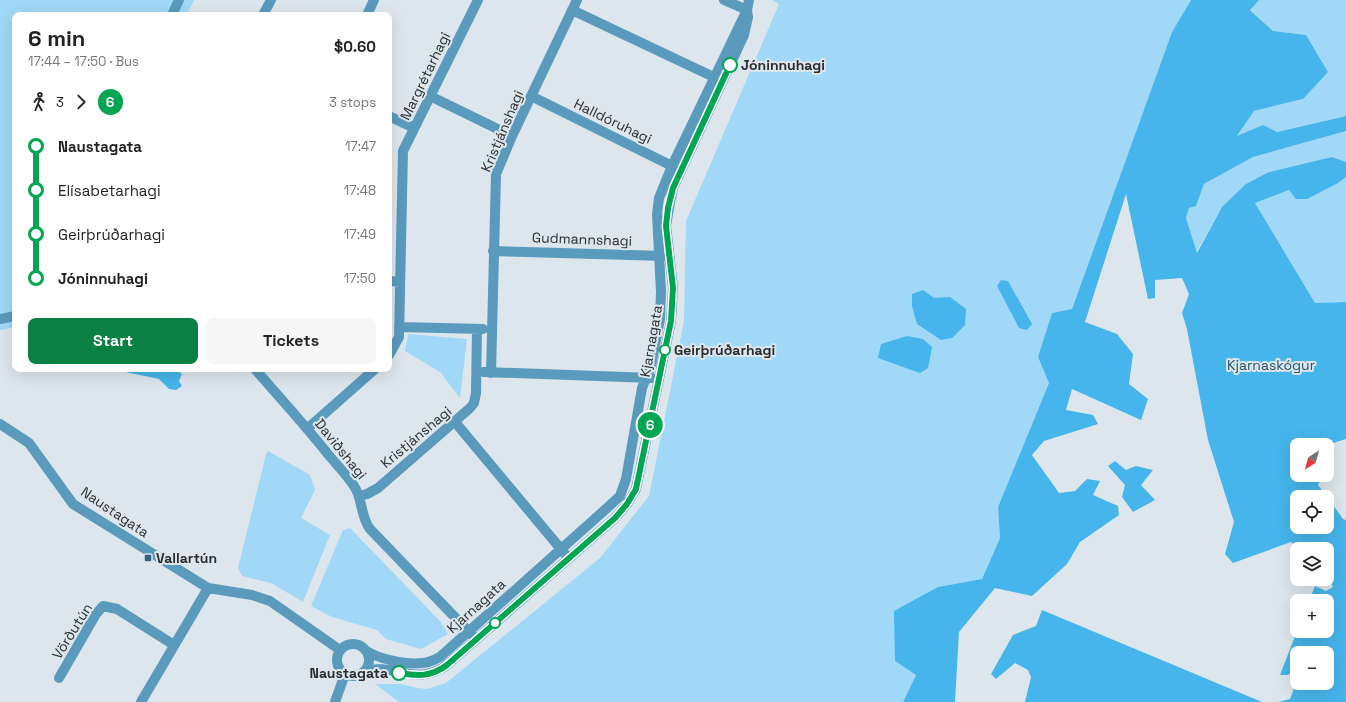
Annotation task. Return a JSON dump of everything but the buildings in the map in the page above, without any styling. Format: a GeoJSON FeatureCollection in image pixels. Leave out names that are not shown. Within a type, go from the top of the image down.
{"type":"FeatureCollection","features":[{"type":"Feature","properties":{"kind":"street"},"geometry":{"type":"LineString","coordinates":[[173,12],[179,0]]}},
{"type":"Feature","properties":{"kind":"street"},"geometry":{"type":"LineString","coordinates":[[265,12],[271,0]]}},
{"type":"Feature","properties":{"kind":"street"},"geometry":{"type":"LineString","coordinates":[[368,12],[374,0]]}},
{"type":"Feature","properties":{"kind":"street","name":"Margrétarhagi"},"geometry":{"type":"LineString","coordinates":[[392,350],[399,337],[403,151],[478,0]]}},
{"type":"Feature","properties":{"kind":"street","name":"Kristjánshagi"},"geometry":{"type":"LineString","coordinates":[[491,373],[496,174],[512,136],[577,0]]}},
{"type":"Feature","properties":{"kind":"street"},"geometry":{"type":"LineString","coordinates":[[724,0],[747,10]]}},
{"type":"Feature","properties":{"kind":"street","name":"Kjarnagata"},"geometry":{"type":"LineString","coordinates":[[365,650],[380,658],[403,662],[423,663],[430,662],[440,657],[620,496],[626,480],[642,388],[651,366],[661,306],[666,226],[668,208],[673,188],[747,10],[749,0]]}},
{"type":"Feature","properties":{"kind":"street"},"geometry":{"type":"LineString","coordinates":[[572,10],[718,80]]}},
{"type":"Feature","properties":{"kind":"street","name":"Kjarnagata"},"geometry":{"type":"LineString","coordinates":[[363,672],[372,670],[415,675],[435,673],[447,665],[615,518],[627,504],[636,489],[660,378],[672,310],[673,288],[664,256],[657,214],[659,198],[672,166],[718,80]]}},
{"type":"Feature","properties":{"kind":"street"},"geometry":{"type":"LineString","coordinates":[[430,96],[512,136]]}},
{"type":"Feature","properties":{"kind":"street","name":"Halldóruhagi"},"geometry":{"type":"LineString","coordinates":[[531,96],[681,171]]}},
{"type":"Feature","properties":{"kind":"street"},"geometry":{"type":"LineString","coordinates":[[392,117],[414,128]]}},
{"type":"Feature","properties":{"kind":"street","name":"Gudmannshagi"},"geometry":{"type":"LineString","coordinates":[[493,250],[664,256]]}},
{"type":"Feature","properties":{"kind":"street"},"geometry":{"type":"LineString","coordinates":[[392,281],[400,282]]}},
{"type":"Feature","properties":{"kind":"street"},"geometry":{"type":"LineString","coordinates":[[0,319],[12,317]]}},
{"type":"Feature","properties":{"kind":"street"},"geometry":{"type":"LineString","coordinates":[[399,327],[492,330]]}},
{"type":"Feature","properties":{"kind":"street","name":"Kristjánshagi"},"geometry":{"type":"LineString","coordinates":[[360,496],[378,488],[466,413],[474,403],[477,372],[477,329]]}},
{"type":"Feature","properties":{"kind":"street","name":"Daviðshagi"},"geometry":{"type":"LineString","coordinates":[[258,372],[354,485],[360,496],[362,513],[366,524],[370,529],[476,639]]}},
{"type":"Feature","properties":{"kind":"street"},"geometry":{"type":"LineString","coordinates":[[307,429],[373,372]]}},
{"type":"Feature","properties":{"kind":"street"},"geometry":{"type":"LineString","coordinates":[[477,372],[660,378]]}},
{"type":"Feature","properties":{"kind":"street"},"geometry":{"type":"LineString","coordinates":[[455,422],[569,558]]}},
{"type":"Feature","properties":{"kind":"street","name":"Naustagata"},"geometry":{"type":"LineString","coordinates":[[0,424],[29,443],[73,504],[208,588],[252,595],[270,601],[340,650]]}},
{"type":"Feature","properties":{"kind":"street"},"geometry":{"type":"LineString","coordinates":[[141,702],[208,588]]}},
{"type":"Feature","properties":{"kind":"street","name":"Vörðutún"},"geometry":{"type":"LineString","coordinates":[[59,678],[96,614],[103,606],[117,610],[174,645]]}},
{"type":"Feature","properties":{"kind":"street"},"geometry":{"type":"LineString","coordinates":[[350,644],[356,644],[365,650],[369,659],[363,672],[354,676],[345,674],[337,663],[340,650],[350,644]]}},
{"type":"Feature","properties":{"kind":"street"},"geometry":{"type":"LineString","coordinates":[[335,702],[345,674]]}},
{"type":"Feature","properties":{"kind":"shaded area"},"geometry":{"type":"Polygon","coordinates":[[[0,0],[194,0],[188,12],[12,12],[12,328],[0,330],[0,0]]]}},
{"type":"Feature","properties":{"kind":"shaded area"},"geometry":{"type":"Polygon","coordinates":[[[772,0],[1191,0],[1172,32],[1072,309],[1052,313],[1038,357],[1049,383],[998,507],[1000,538],[982,579],[938,587],[916,675],[903,702],[399,702],[375,684],[401,684],[427,689],[446,683],[600,558],[649,496],[684,321],[686,221],[779,4],[772,0]]]}},
{"type":"Feature","properties":{"kind":"shaded area"},"geometry":{"type":"Polygon","coordinates":[[[1259,0],[1346,0],[1346,116],[1276,132],[1237,137],[1254,111],[1303,99],[1306,35],[1273,31],[1250,9],[1259,0]]]}},
{"type":"Feature","properties":{"kind":"shaded area"},"geometry":{"type":"Polygon","coordinates":[[[1346,131],[1346,162],[1332,157],[1269,172],[1222,207],[1196,253],[1186,217],[1189,208],[1196,206],[1204,184],[1253,157],[1346,131]]]}},
{"type":"Feature","properties":{"kind":"shaded area"},"geometry":{"type":"Polygon","coordinates":[[[1346,177],[1346,302],[1315,303],[1255,203],[1289,190],[1338,183],[1346,177]]]}},
{"type":"Feature","properties":{"kind":"shaded area"},"geometry":{"type":"Polygon","coordinates":[[[408,334],[467,339],[460,398],[440,372],[405,351],[408,334]]]}},
{"type":"Feature","properties":{"kind":"shaded area"},"geometry":{"type":"Polygon","coordinates":[[[268,451],[310,475],[315,490],[301,518],[330,535],[303,602],[271,583],[242,576],[238,568],[268,451]]]}},
{"type":"Feature","properties":{"kind":"shaded area"},"geometry":{"type":"Polygon","coordinates":[[[350,528],[440,621],[448,634],[421,649],[386,639],[377,630],[332,617],[311,606],[343,530],[350,528]]]}},
{"type":"Feature","properties":{"kind":"green space","name":"Kjarnaskógur"},"geometry":{"type":"Polygon","coordinates":[[[1191,0],[1259,0],[1250,10],[1273,31],[1306,35],[1328,72],[1303,99],[1254,111],[1237,136],[1263,125],[1277,132],[1346,116],[1346,131],[1253,157],[1204,184],[1196,206],[1189,208],[1186,218],[1197,253],[1222,207],[1246,184],[1269,172],[1332,157],[1346,162],[1346,177],[1338,183],[1307,199],[1296,199],[1289,190],[1255,203],[1315,303],[1346,302],[1346,439],[1334,443],[1334,438],[1290,438],[1290,482],[1320,482],[1318,485],[1322,490],[1290,490],[1290,534],[1334,534],[1334,507],[1343,519],[1346,520],[1346,702],[1278,702],[1290,699],[1293,690],[1334,690],[1334,646],[1291,646],[1294,638],[1334,638],[1334,594],[1312,594],[1315,586],[1326,591],[1334,586],[1334,542],[1290,542],[1233,563],[1225,554],[1234,522],[1208,440],[1187,329],[1182,313],[1189,294],[1182,278],[1155,280],[1155,298],[1148,299],[1126,194],[1085,322],[1117,334],[1133,354],[1129,384],[1148,399],[1141,420],[1072,389],[1066,410],[1093,415],[1098,424],[1044,441],[1032,455],[1059,493],[1075,491],[1087,479],[1100,481],[1093,495],[1118,506],[1119,515],[1080,542],[1067,564],[1032,596],[995,588],[959,632],[955,702],[903,702],[916,675],[895,661],[894,611],[938,587],[982,579],[1000,538],[998,507],[1049,383],[1038,357],[1052,313],[1072,309],[1172,32],[1191,0]]]}},
{"type":"Feature","properties":{"kind":"green space"},"geometry":{"type":"Polygon","coordinates":[[[1001,280],[1008,281],[1032,324],[1027,330],[1019,328],[997,286],[1001,280]]]}},
{"type":"Feature","properties":{"kind":"green space"},"geometry":{"type":"Polygon","coordinates":[[[923,290],[934,298],[950,297],[966,309],[965,325],[952,338],[941,340],[917,324],[912,306],[912,294],[923,290]]]}},
{"type":"Feature","properties":{"kind":"green space"},"geometry":{"type":"Polygon","coordinates":[[[907,336],[923,339],[932,347],[928,368],[920,373],[878,358],[881,344],[907,336]]]}},
{"type":"Feature","properties":{"kind":"green space"},"geometry":{"type":"Polygon","coordinates":[[[125,372],[179,372],[182,374],[179,381],[182,386],[176,390],[169,389],[159,379],[125,372]]]}},
{"type":"Feature","properties":{"kind":"green space"},"geometry":{"type":"Polygon","coordinates":[[[1115,461],[1126,470],[1136,466],[1153,470],[1141,485],[1155,500],[1133,512],[1122,497],[1125,485],[1108,466],[1115,461]]]}},
{"type":"Feature","properties":{"kind":"green space"},"geometry":{"type":"Polygon","coordinates":[[[1042,610],[1262,702],[1025,702],[1031,677],[1028,670],[1015,663],[996,679],[991,674],[1013,635],[1036,626],[1042,610]]]}},
{"type":"Feature","properties":{"kind":"green space","name":"Kjarnaskógur"},"geometry":{"type":"Polygon","coordinates":[[[1290,649],[1290,673],[1288,675],[1280,675],[1290,649]]]}},
{"type":"Feature","properties":{"kind":"bus line","name":"6"},"geometry":{"type":"LineString","coordinates":[[399,673],[415,675],[435,673],[447,665],[615,518],[627,504],[636,489],[671,321],[673,288],[666,226],[668,208],[673,188],[730,65]]}},
{"type":"Feature","properties":{"kind":"place","name":"Jóninnuhagi"},"geometry":{"type":"Point","coordinates":[730,65]}},
{"type":"Feature","properties":{"kind":"place","name":"Geirþrúðarhagi"},"geometry":{"type":"Point","coordinates":[665,350]}},
{"type":"Feature","properties":{"kind":"place","name":"Vallartún"},"geometry":{"type":"Point","coordinates":[148,558]}},
{"type":"Feature","properties":{"kind":"place","name":"Naustagata"},"geometry":{"type":"Point","coordinates":[399,673]}}]}
